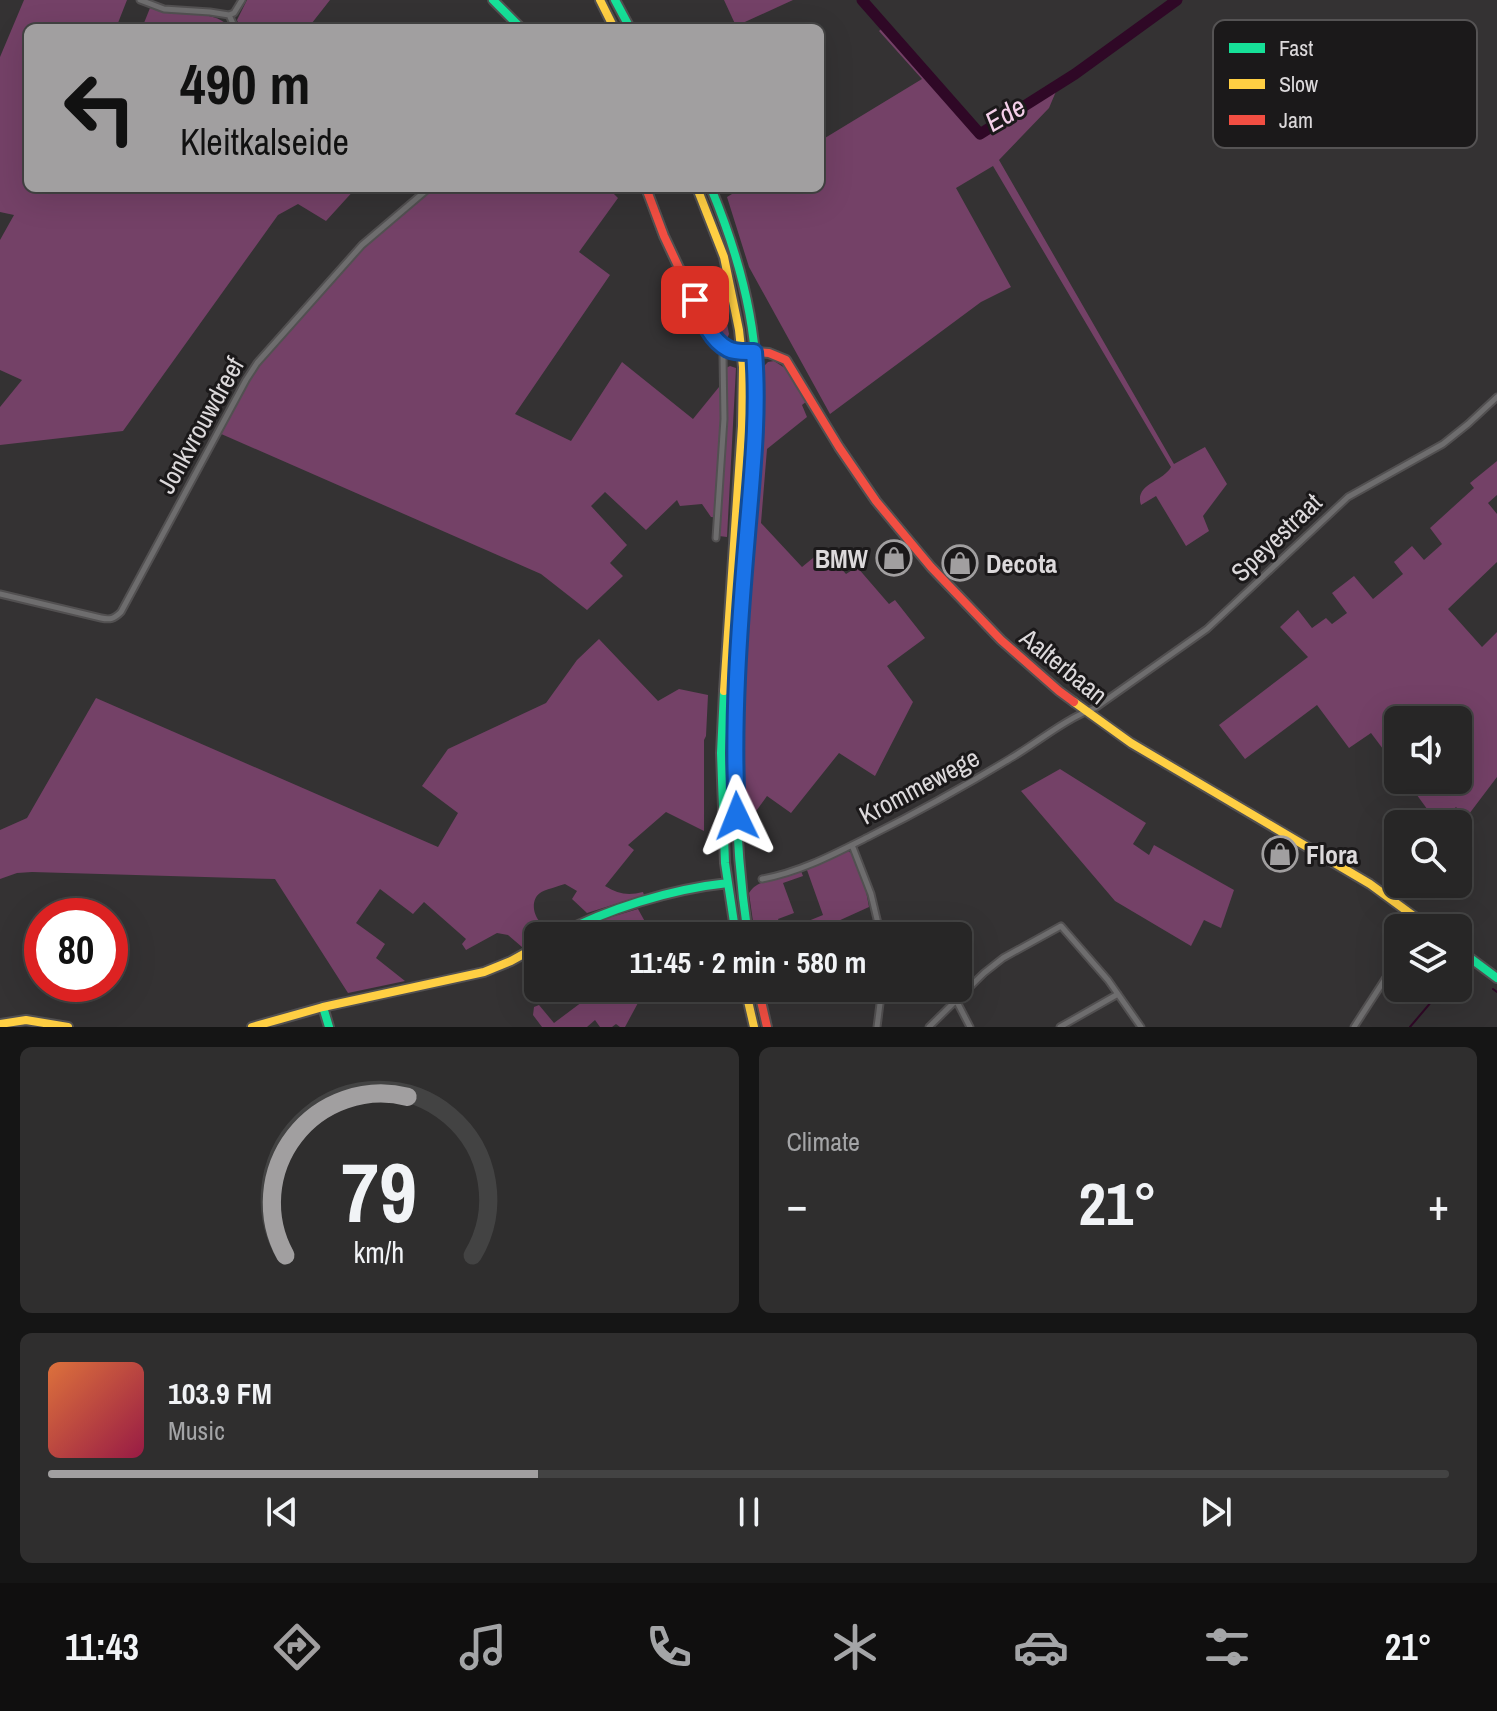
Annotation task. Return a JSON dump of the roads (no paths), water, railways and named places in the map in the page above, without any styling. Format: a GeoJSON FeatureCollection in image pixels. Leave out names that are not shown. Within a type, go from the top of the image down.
{"type":"FeatureCollection","features":[{"type":"Feature","properties":{"kind":"main road"},"geometry":{"type":"LineString","coordinates":[[493,0],[517,24]]}},
{"type":"Feature","properties":{"kind":"main road"},"geometry":{"type":"LineString","coordinates":[[600,0],[612,24]]}},
{"type":"Feature","properties":{"kind":"main road"},"geometry":{"type":"LineString","coordinates":[[615,0],[628,24]]}},
{"type":"Feature","properties":{"kind":"main road"},"geometry":{"type":"LineString","coordinates":[[648,192],[664,236],[704,321],[725,347]]}},
{"type":"Feature","properties":{"kind":"main road"},"geometry":{"type":"LineString","coordinates":[[699,192],[724,257],[742,352],[742,426],[721,753],[723,836],[734,922]]}},
{"type":"Feature","properties":{"kind":"main road"},"geometry":{"type":"LineString","coordinates":[[713,192],[740,264],[750,313],[756,372],[735,719],[735,793],[740,881],[746,922]]}},
{"type":"Feature","properties":{"kind":"main road","name":"Aalterbaan"},"geometry":{"type":"LineString","coordinates":[[725,347],[742,352],[774,354],[786,360],[860,479],[931,567],[1032,668],[1086,712],[1163,763],[1370,884],[1409,914]]}},
{"type":"Feature","properties":{"kind":"main road"},"geometry":{"type":"LineString","coordinates":[[585,922],[695,888],[728,883]]}},
{"type":"Feature","properties":{"kind":"main road"},"geometry":{"type":"LineString","coordinates":[[252,1027],[323,1007],[484,972],[524,953]]}},
{"type":"Feature","properties":{"kind":"main road"},"geometry":{"type":"LineString","coordinates":[[1472,959],[1497,978]]}},
{"type":"Feature","properties":{"kind":"main road"},"geometry":{"type":"LineString","coordinates":[[748,1002],[754,1027]]}},
{"type":"Feature","properties":{"kind":"main road"},"geometry":{"type":"LineString","coordinates":[[761,1002],[767,1027]]}},
{"type":"Feature","properties":{"kind":"main road"},"geometry":{"type":"LineString","coordinates":[[323,1007],[329,1027]]}},
{"type":"Feature","properties":{"kind":"main road"},"geometry":{"type":"LineString","coordinates":[[0,1024],[26,1020],[68,1027]]}},
{"type":"Feature","properties":{"kind":"street"},"geometry":{"type":"LineString","coordinates":[[140,0],[168,10],[229,15],[234,13],[242,0]]}},
{"type":"Feature","properties":{"kind":"street"},"geometry":{"type":"LineString","coordinates":[[229,15],[233,24]]}},
{"type":"Feature","properties":{"kind":"street","name":"Jonkvrouwdreef"},"geometry":{"type":"LineString","coordinates":[[0,594],[108,620],[121,612],[257,363],[362,245],[424,192]]}},
{"type":"Feature","properties":{"kind":"street"},"geometry":{"type":"LineString","coordinates":[[716,538],[725,347]]}},
{"type":"Feature","properties":{"kind":"street","name":"Speyestraat"},"geometry":{"type":"LineString","coordinates":[[1086,712],[1207,629],[1348,497],[1443,444],[1497,397]]}},
{"type":"Feature","properties":{"kind":"street","name":"Krommewege"},"geometry":{"type":"LineString","coordinates":[[762,879],[808,865],[919,811],[1086,712]]}},
{"type":"Feature","properties":{"kind":"street"},"geometry":{"type":"LineString","coordinates":[[852,845],[871,894],[878,922]]}},
{"type":"Feature","properties":{"kind":"street"},"geometry":{"type":"LineString","coordinates":[[728,883],[740,881]]}},
{"type":"Feature","properties":{"kind":"street"},"geometry":{"type":"LineString","coordinates":[[972,986],[1003,958],[1061,926],[1118,994],[1141,1027]]}},
{"type":"Feature","properties":{"kind":"street"},"geometry":{"type":"LineString","coordinates":[[1354,1027],[1384,981]]}},
{"type":"Feature","properties":{"kind":"street"},"geometry":{"type":"LineString","coordinates":[[1060,1027],[1118,994]]}},
{"type":"Feature","properties":{"kind":"street"},"geometry":{"type":"LineString","coordinates":[[877,1027],[880,1002]]}},
{"type":"Feature","properties":{"kind":"street"},"geometry":{"type":"LineString","coordinates":[[929,1027],[954,1002]]}},
{"type":"Feature","properties":{"kind":"street"},"geometry":{"type":"LineString","coordinates":[[957,1002],[970,1027]]}},
{"type":"Feature","properties":{"kind":"waterway","name":"Ede"},"geometry":{"type":"LineString","coordinates":[[862,0],[980,134],[1075,74],[1177,0]]}},
{"type":"Feature","properties":{"kind":"waterway"},"geometry":{"type":"LineString","coordinates":[[1493,989],[1497,992]]}},
{"type":"Feature","properties":{"kind":"waterway"},"geometry":{"type":"LineString","coordinates":[[1410,1027],[1431,1002]]}},
{"type":"Feature","properties":{"kind":"place","name":"BMW"},"geometry":{"type":"Point","coordinates":[894,558]}},
{"type":"Feature","properties":{"kind":"place","name":"Decota"},"geometry":{"type":"Point","coordinates":[960,563]}},
{"type":"Feature","properties":{"kind":"place","name":"Flora"},"geometry":{"type":"Point","coordinates":[1280,854]}}]}
